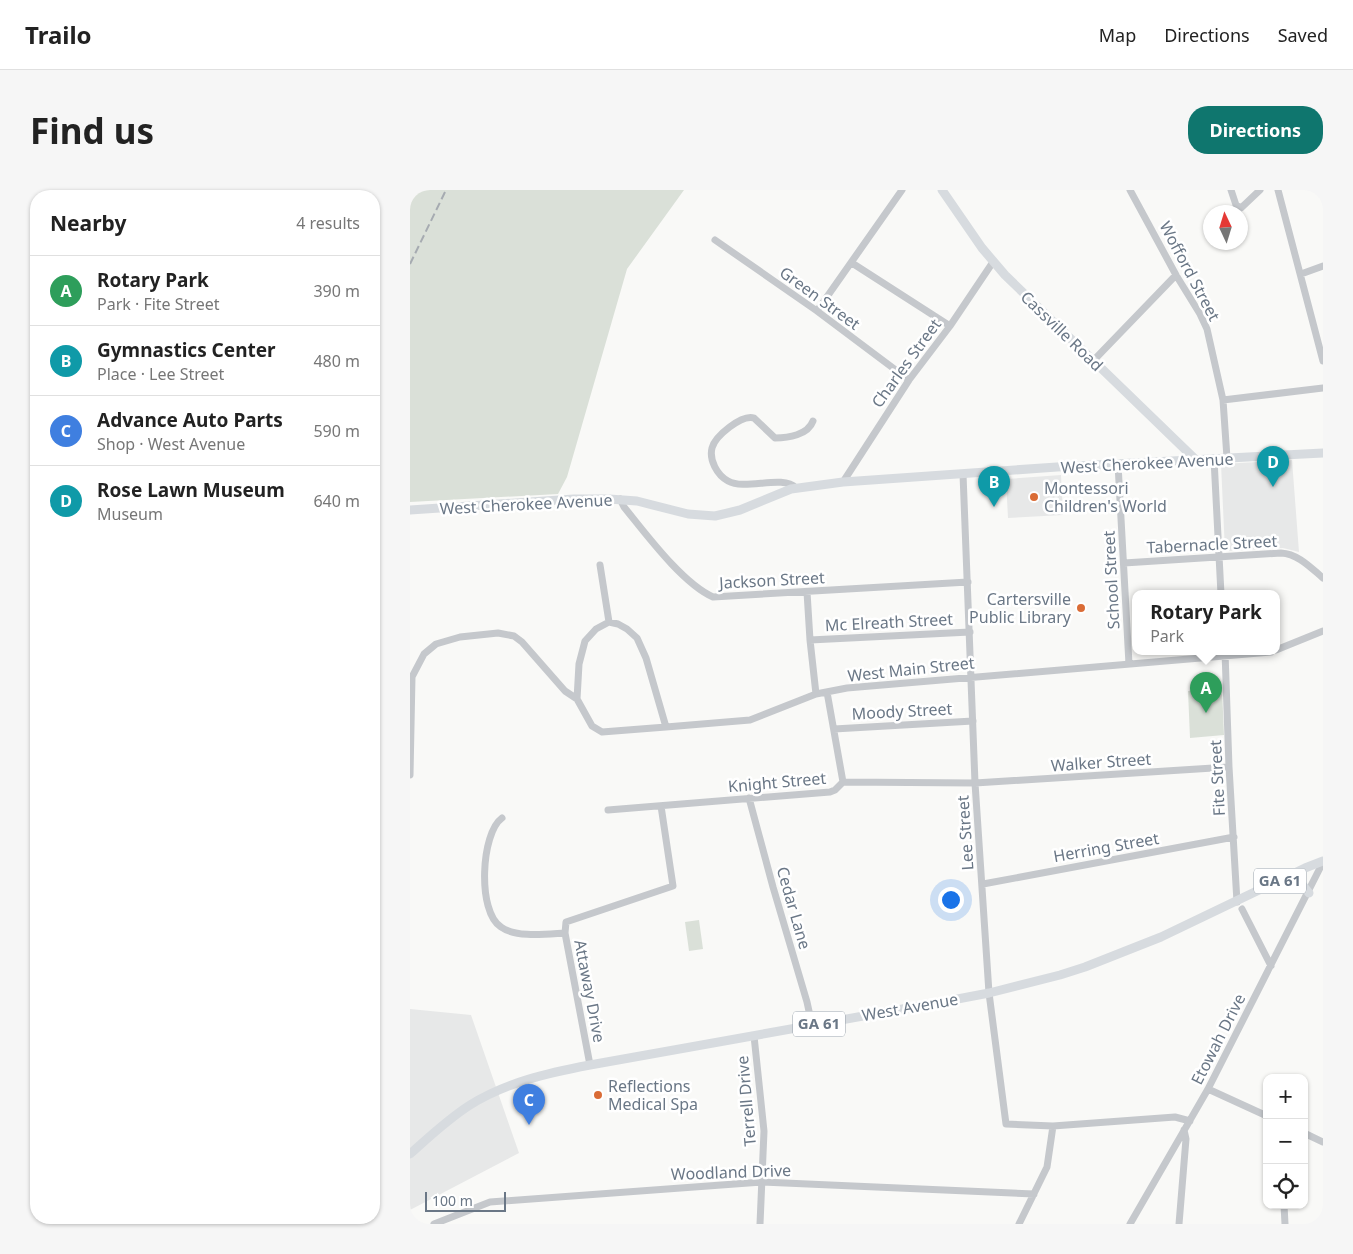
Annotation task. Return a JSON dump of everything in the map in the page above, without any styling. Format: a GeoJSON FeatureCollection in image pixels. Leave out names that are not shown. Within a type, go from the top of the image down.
{"type":"FeatureCollection","features":[{"type":"Feature","properties":{"kind":"main road","name":"Cassville Road"},"geometry":{"type":"LineString","coordinates":[[942,190],[993,262],[1196,460]]}},
{"type":"Feature","properties":{"kind":"main road"},"geometry":{"type":"LineString","coordinates":[[1175,461],[1179,453],[1178,442]]}},
{"type":"Feature","properties":{"kind":"main road","name":"West Cherokee Avenue"},"geometry":{"type":"LineString","coordinates":[[410,510],[574,499],[620,499],[688,514],[715,516],[740,510],[796,488],[843,482],[1323,453]]}},
{"type":"Feature","properties":{"kind":"main road","name":"West Avenue"},"geometry":{"type":"LineString","coordinates":[[410,1154],[446,1122],[470,1106],[487,1096],[529,1078],[590,1065],[989,993],[1085,968],[1239,906],[1283,879],[1323,862]]}},
{"type":"Feature","properties":{"kind":"main road"},"geometry":{"type":"LineString","coordinates":[[1283,879],[1301,883],[1309,893]]}},
{"type":"Feature","properties":{"kind":"street"},"geometry":{"type":"LineString","coordinates":[[817,312],[902,190]]}},
{"type":"Feature","properties":{"kind":"street","name":"Wofford Street"},"geometry":{"type":"LineString","coordinates":[[1130,190],[1207,329],[1223,400],[1227,458]]}},
{"type":"Feature","properties":{"kind":"street"},"geometry":{"type":"LineString","coordinates":[[1231,190],[1236,205],[1241,208],[1260,190]]}},
{"type":"Feature","properties":{"kind":"street"},"geometry":{"type":"LineString","coordinates":[[1278,190],[1323,361]]}},
{"type":"Feature","properties":{"kind":"street","name":"Green Street"},"geometry":{"type":"LineString","coordinates":[[715,240],[909,380]]}},
{"type":"Feature","properties":{"kind":"street","name":"Charles Street"},"geometry":{"type":"LineString","coordinates":[[843,482],[909,380],[950,326],[993,262]]}},
{"type":"Feature","properties":{"kind":"street"},"geometry":{"type":"LineString","coordinates":[[852,263],[950,326]]}},
{"type":"Feature","properties":{"kind":"street"},"geometry":{"type":"LineString","coordinates":[[1301,274],[1323,266]]}},
{"type":"Feature","properties":{"kind":"street"},"geometry":{"type":"LineString","coordinates":[[1093,361],[1176,275]]}},
{"type":"Feature","properties":{"kind":"street"},"geometry":{"type":"LineString","coordinates":[[1223,400],[1323,388]]}},
{"type":"Feature","properties":{"kind":"street"},"geometry":{"type":"LineString","coordinates":[[796,488],[790,484],[783,483],[740,484],[729,482],[721,476],[714,466],[712,447],[719,437],[744,418],[754,418],[775,438],[782,438],[806,431],[813,421]]}},
{"type":"Feature","properties":{"kind":"street"},"geometry":{"type":"LineString","coordinates":[[1214,459],[1221,590]]}},
{"type":"Feature","properties":{"kind":"street","name":"School Street"},"geometry":{"type":"LineString","coordinates":[[1118,464],[1129,664]]}},
{"type":"Feature","properties":{"kind":"street","name":"Lee Street"},"geometry":{"type":"LineString","coordinates":[[963,474],[975,783],[989,993],[1006,1124],[1053,1126],[1168,1117],[1182,1118],[1190,1121]]}},
{"type":"Feature","properties":{"kind":"street","name":"Jackson Street"},"geometry":{"type":"LineString","coordinates":[[620,499],[624,507],[658,548],[691,583],[712,597],[968,582]]}},
{"type":"Feature","properties":{"kind":"street","name":"Tabernacle Street"},"geometry":{"type":"LineString","coordinates":[[1124,563],[1281,553],[1291,554],[1299,558],[1323,578]]}},
{"type":"Feature","properties":{"kind":"street"},"geometry":{"type":"LineString","coordinates":[[600,565],[608,622]]}},
{"type":"Feature","properties":{"kind":"street"},"geometry":{"type":"LineString","coordinates":[[807,592],[816,694]]}},
{"type":"Feature","properties":{"kind":"street"},"geometry":{"type":"LineString","coordinates":[[577,699],[579,664],[585,641],[596,629],[608,622],[618,624],[637,638],[646,658],[666,727]]}},
{"type":"Feature","properties":{"kind":"street"},"geometry":{"type":"LineString","coordinates":[[1280,648],[1323,631]]}},
{"type":"Feature","properties":{"kind":"street","name":"Mc Elreath Street"},"geometry":{"type":"LineString","coordinates":[[810,640],[970,632]]}},
{"type":"Feature","properties":{"kind":"street"},"geometry":{"type":"LineString","coordinates":[[410,775],[412,677],[424,654],[436,644],[460,637],[498,633],[514,636],[522,642],[565,691],[577,699]]}},
{"type":"Feature","properties":{"kind":"street","name":"West Main Street"},"geometry":{"type":"LineString","coordinates":[[577,699],[592,726],[602,732],[750,720],[816,694],[847,688],[1215,655]]}},
{"type":"Feature","properties":{"kind":"street","name":"Fite Street"},"geometry":{"type":"LineString","coordinates":[[1225,655],[1229,767],[1239,906],[1271,966]]}},
{"type":"Feature","properties":{"kind":"street"},"geometry":{"type":"LineString","coordinates":[[827,692],[843,782]]}},
{"type":"Feature","properties":{"kind":"street","name":"Moody Street"},"geometry":{"type":"LineString","coordinates":[[834,729],[973,721]]}},
{"type":"Feature","properties":{"kind":"street","name":"Walker Street"},"geometry":{"type":"LineString","coordinates":[[975,783],[1229,767]]}},
{"type":"Feature","properties":{"kind":"street","name":"Knight Street"},"geometry":{"type":"LineString","coordinates":[[608,810],[830,792],[843,782],[975,783]]}},
{"type":"Feature","properties":{"kind":"street","name":"Cedar Lane"},"geometry":{"type":"LineString","coordinates":[[749,798],[812,1025]]}},
{"type":"Feature","properties":{"kind":"street","name":"Attaway Drive"},"geometry":{"type":"LineString","coordinates":[[590,1065],[565,933],[566,922],[673,886],[661,806]]}},
{"type":"Feature","properties":{"kind":"street"},"geometry":{"type":"LineString","coordinates":[[502,818],[497,822],[492,831],[484,877],[488,907],[495,921],[500,927],[510,932],[536,934],[565,933]]}},
{"type":"Feature","properties":{"kind":"street","name":"Herring Street"},"geometry":{"type":"LineString","coordinates":[[983,884],[1234,838]]}},
{"type":"Feature","properties":{"kind":"street","name":"Etowah Drive"},"geometry":{"type":"LineString","coordinates":[[1130,1224],[1208,1089],[1309,893],[1323,862]]}},
{"type":"Feature","properties":{"kind":"street","name":"Terrell Drive"},"geometry":{"type":"LineString","coordinates":[[754,1036],[764,1122],[760,1224]]}},
{"type":"Feature","properties":{"kind":"street"},"geometry":{"type":"LineString","coordinates":[[1208,1089],[1263,1114]]}},
{"type":"Feature","properties":{"kind":"street"},"geometry":{"type":"LineString","coordinates":[[1019,1224],[1047,1167],[1053,1126]]}},
{"type":"Feature","properties":{"kind":"street"},"geometry":{"type":"LineString","coordinates":[[1180,1224],[1186,1139],[1184,1130]]}},
{"type":"Feature","properties":{"kind":"street"},"geometry":{"type":"LineString","coordinates":[[1308,1135],[1323,1142]]}},
{"type":"Feature","properties":{"kind":"street","name":"Woodland Drive"},"geometry":{"type":"LineString","coordinates":[[434,1224],[490,1202],[762,1182],[1034,1194]]}},
{"type":"Feature","properties":{"kind":"street"},"geometry":{"type":"LineString","coordinates":[[1284,1209],[1285,1224]]}},
{"type":"Feature","properties":{"kind":"shaded area"},"geometry":{"type":"Polygon","coordinates":[[[410,190],[684,190],[627,269],[567,477],[558,494],[410,502],[410,190]]]}},
{"type":"Feature","properties":{"kind":"shaded area"},"geometry":{"type":"Polygon","coordinates":[[[1292,460],[1299,552],[1283,548],[1225,551],[1221,464],[1292,460]]]}},
{"type":"Feature","properties":{"kind":"shaded area","name":"Montessori Children's World"},"geometry":{"type":"Polygon","coordinates":[[[1061,475],[1063,515],[1008,518],[1006,479],[1061,475]]]}},
{"type":"Feature","properties":{"kind":"shaded area"},"geometry":{"type":"Polygon","coordinates":[[[1222,689],[1224,735],[1190,738],[1188,691],[1222,689]]]}},
{"type":"Feature","properties":{"kind":"shaded area"},"geometry":{"type":"Polygon","coordinates":[[[699,920],[703,949],[689,951],[685,922],[699,920]]]}},
{"type":"Feature","properties":{"kind":"shaded area"},"geometry":{"type":"Polygon","coordinates":[[[410,1009],[471,1015],[519,1153],[410,1210],[410,1009]]]}},
{"type":"Feature","properties":{"kind":"railway"},"geometry":{"type":"LineString","coordinates":[[410,264],[446,190]]}},
{"type":"Feature","properties":{"kind":"place","name":"Rose Lawn Museum"},"geometry":{"type":"Point","coordinates":[1273,487]}},
{"type":"Feature","properties":{"kind":"place","name":"Montessori Children's World"},"geometry":{"type":"Point","coordinates":[1034,497]}},
{"type":"Feature","properties":{"kind":"place","name":"Gymnastics Center"},"geometry":{"type":"Point","coordinates":[994,507]}},
{"type":"Feature","properties":{"kind":"place","name":"Cartersville Public Library"},"geometry":{"type":"Point","coordinates":[1081,608]}},
{"type":"Feature","properties":{"kind":"place","name":"Rotary Park"},"geometry":{"type":"Point","coordinates":[1206,713]}},
{"type":"Feature","properties":{"kind":"place","name":"Reflections Medical Spa"},"geometry":{"type":"Point","coordinates":[598,1095]}},
{"type":"Feature","properties":{"kind":"place","name":"Advance Auto Parts"},"geometry":{"type":"Point","coordinates":[529,1125]}}]}
